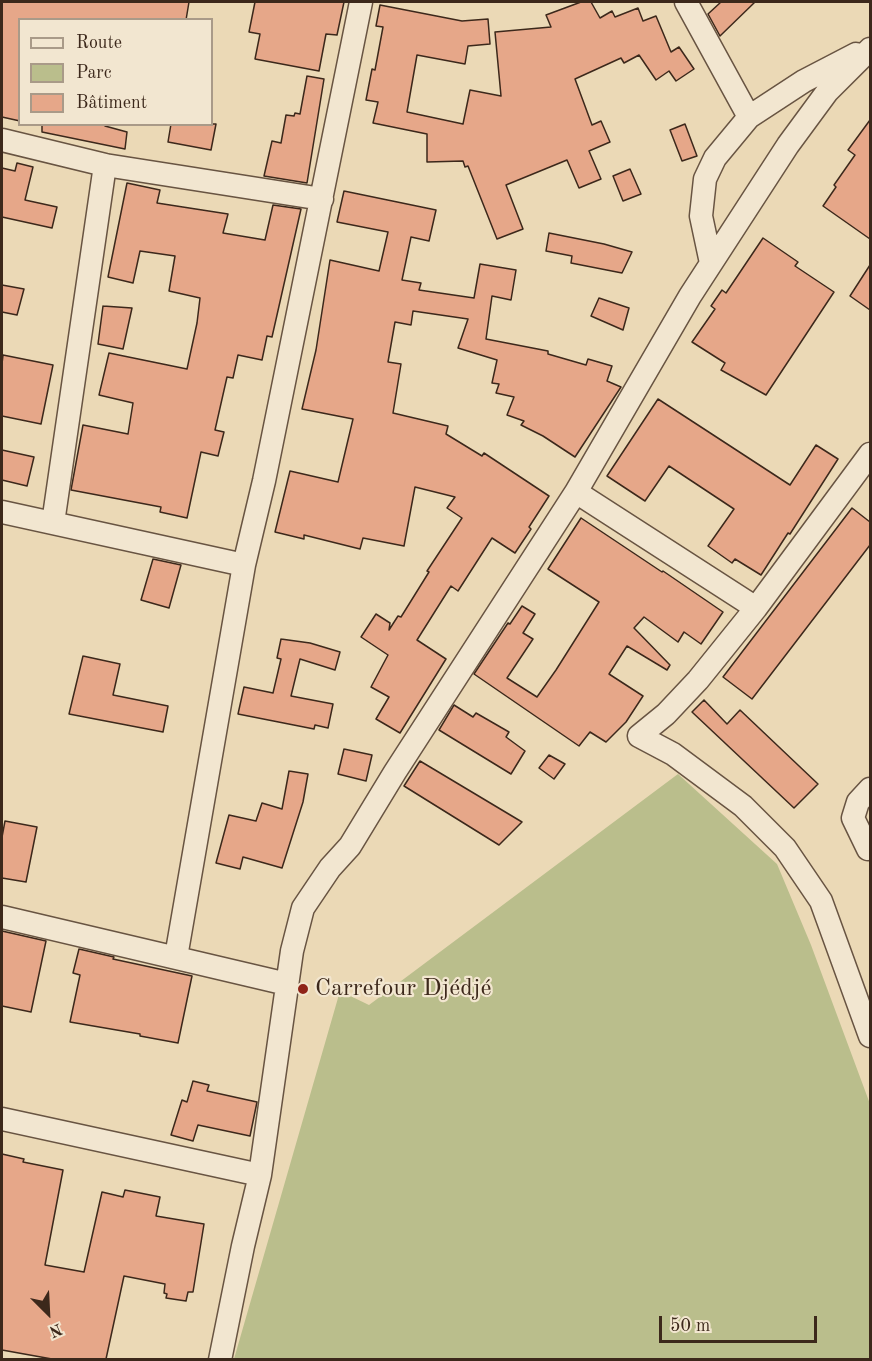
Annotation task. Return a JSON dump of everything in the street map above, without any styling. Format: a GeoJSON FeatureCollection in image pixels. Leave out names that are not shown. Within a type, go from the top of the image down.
{"type":"FeatureCollection","features":[{"type":"Feature","properties":{"kind":"street"},"geometry":{"type":"LineString","coordinates":[[176,957],[244,565],[264,481],[361,2]]}},
{"type":"Feature","properties":{"kind":"street"},"geometry":{"type":"LineString","coordinates":[[686,2],[749,117]]}},
{"type":"Feature","properties":{"kind":"street"},"geometry":{"type":"LineString","coordinates":[[711,263],[700,216],[705,179],[715,158],[749,117],[804,81],[870,47]]}},
{"type":"Feature","properties":{"kind":"street"},"geometry":{"type":"LineString","coordinates":[[220,1359],[260,1175],[292,951],[303,908],[330,868],[350,846],[395,772],[576,492],[711,263],[788,145],[827,92],[870,47]]}},
{"type":"Feature","properties":{"kind":"street"},"geometry":{"type":"LineString","coordinates":[[2,140],[105,165],[322,199]]}},
{"type":"Feature","properties":{"kind":"street"},"geometry":{"type":"LineString","coordinates":[[53,523],[105,165]]}},
{"type":"Feature","properties":{"kind":"street"},"geometry":{"type":"LineString","coordinates":[[870,454],[756,608],[698,680],[666,714],[639,736],[673,754],[743,806],[786,848],[821,902],[870,1036]]}},
{"type":"Feature","properties":{"kind":"street"},"geometry":{"type":"LineString","coordinates":[[576,492],[756,608]]}},
{"type":"Feature","properties":{"kind":"street"},"geometry":{"type":"LineString","coordinates":[[2,512],[244,565]]}},
{"type":"Feature","properties":{"kind":"street"},"geometry":{"type":"LineString","coordinates":[[868,849],[853,818],[858,801],[870,789]]}},
{"type":"Feature","properties":{"kind":"street"},"geometry":{"type":"LineString","coordinates":[[2,917],[287,984]]}},
{"type":"Feature","properties":{"kind":"street"},"geometry":{"type":"LineString","coordinates":[[2,1119],[260,1175]]}},
{"type":"Feature","properties":{"kind":"green space"},"geometry":{"type":"Polygon","coordinates":[[[678,774],[777,864],[811,945],[870,1104],[870,1359],[234,1359],[340,991],[369,1005],[678,774]]]}},
{"type":"Feature","properties":{"kind":"building"},"geometry":{"type":"Polygon","coordinates":[[[2,2],[189,2],[186,18],[18,18],[18,121],[2,117],[2,2]]]}},
{"type":"Feature","properties":{"kind":"building"},"geometry":{"type":"Polygon","coordinates":[[[255,2],[344,2],[337,35],[326,34],[319,71],[255,59],[260,34],[249,32],[255,2]]]}},
{"type":"Feature","properties":{"kind":"building"},"geometry":{"type":"Polygon","coordinates":[[[581,2],[591,2],[600,18],[612,11],[615,17],[638,8],[643,21],[656,16],[671,52],[679,47],[694,69],[676,81],[669,71],[656,80],[639,55],[624,63],[621,58],[575,79],[592,125],[601,121],[610,142],[589,151],[601,179],[579,188],[567,160],[506,185],[523,229],[497,239],[468,166],[465,167],[463,161],[427,162],[427,134],[373,123],[378,102],[366,100],[372,69],[375,70],[383,27],[376,26],[380,5],[462,21],[488,19],[490,44],[468,46],[465,64],[417,55],[407,112],[463,124],[470,90],[501,96],[495,32],[551,27],[546,15],[581,2]]]}},
{"type":"Feature","properties":{"kind":"building"},"geometry":{"type":"Polygon","coordinates":[[[721,2],[755,2],[720,36],[708,14],[721,2]]]}},
{"type":"Feature","properties":{"kind":"building"},"geometry":{"type":"Polygon","coordinates":[[[307,76],[324,79],[307,183],[264,176],[272,141],[281,143],[286,115],[300,114],[307,76]]]}},
{"type":"Feature","properties":{"kind":"building"},"geometry":{"type":"Polygon","coordinates":[[[870,120],[870,239],[823,206],[836,187],[834,185],[855,155],[848,150],[870,120]]]}},
{"type":"Feature","properties":{"kind":"building"},"geometry":{"type":"Polygon","coordinates":[[[216,124],[211,150],[168,142],[171,126],[213,126],[216,124]]]}},
{"type":"Feature","properties":{"kind":"building"},"geometry":{"type":"Polygon","coordinates":[[[685,124],[697,156],[682,161],[670,130],[685,124]]]}},
{"type":"Feature","properties":{"kind":"building"},"geometry":{"type":"Polygon","coordinates":[[[42,126],[105,126],[127,132],[125,149],[42,132],[42,126]]]}},
{"type":"Feature","properties":{"kind":"building"},"geometry":{"type":"Polygon","coordinates":[[[17,163],[33,167],[25,200],[57,207],[52,228],[2,217],[2,168],[15,171],[17,163]]]}},
{"type":"Feature","properties":{"kind":"building"},"geometry":{"type":"Polygon","coordinates":[[[630,169],[641,194],[623,201],[613,176],[630,169]]]}},
{"type":"Feature","properties":{"kind":"building"},"geometry":{"type":"Polygon","coordinates":[[[127,183],[160,190],[157,203],[228,214],[223,233],[265,240],[273,205],[301,209],[272,337],[267,336],[262,360],[238,355],[233,378],[227,377],[215,430],[224,432],[218,456],[201,452],[187,518],[160,512],[161,507],[71,490],[83,425],[128,434],[133,403],[99,395],[109,353],[187,369],[197,323],[200,298],[169,291],[175,256],[140,251],[133,283],[108,277],[127,183]]]}},
{"type":"Feature","properties":{"kind":"building"},"geometry":{"type":"Polygon","coordinates":[[[344,191],[436,210],[429,241],[411,237],[402,280],[421,283],[419,290],[474,298],[480,264],[516,270],[511,300],[492,296],[486,339],[548,351],[548,354],[586,365],[588,359],[612,366],[607,381],[621,387],[575,457],[521,425],[524,421],[507,415],[514,397],[496,393],[499,384],[492,383],[497,360],[458,348],[468,319],[413,311],[411,325],[395,322],[388,362],[401,364],[393,413],[448,426],[446,434],[482,456],[484,453],[549,496],[515,553],[492,538],[458,591],[451,586],[417,640],[446,659],[400,733],[376,719],[389,697],[371,687],[388,655],[361,637],[376,614],[390,623],[389,630],[398,616],[401,617],[429,572],[427,571],[462,518],[447,508],[455,497],[415,487],[404,546],[363,538],[360,549],[304,535],[304,539],[275,532],[290,471],[338,482],[353,419],[302,409],[316,350],[330,260],[379,271],[388,232],[337,222],[344,191]]]}},
{"type":"Feature","properties":{"kind":"building"},"geometry":{"type":"Polygon","coordinates":[[[549,233],[632,252],[622,273],[571,263],[572,256],[546,251],[549,233]]]}},
{"type":"Feature","properties":{"kind":"building"},"geometry":{"type":"Polygon","coordinates":[[[763,238],[798,262],[795,266],[834,292],[766,395],[721,370],[725,363],[692,342],[715,309],[711,306],[722,290],[726,293],[763,238]]]}},
{"type":"Feature","properties":{"kind":"building"},"geometry":{"type":"Polygon","coordinates":[[[870,265],[870,310],[850,296],[870,265]]]}},
{"type":"Feature","properties":{"kind":"building"},"geometry":{"type":"Polygon","coordinates":[[[2,285],[24,289],[17,315],[2,312],[2,285]]]}},
{"type":"Feature","properties":{"kind":"building"},"geometry":{"type":"Polygon","coordinates":[[[599,298],[629,308],[623,330],[591,316],[599,298]]]}},
{"type":"Feature","properties":{"kind":"building"},"geometry":{"type":"Polygon","coordinates":[[[103,306],[132,308],[123,349],[98,344],[103,306]]]}},
{"type":"Feature","properties":{"kind":"building"},"geometry":{"type":"Polygon","coordinates":[[[3,355],[53,365],[41,424],[2,416],[3,355]]]}},
{"type":"Feature","properties":{"kind":"building"},"geometry":{"type":"Polygon","coordinates":[[[658,399],[790,485],[816,445],[838,459],[761,575],[735,559],[732,563],[708,546],[734,509],[669,466],[645,501],[607,476],[658,399]]]}},
{"type":"Feature","properties":{"kind":"building"},"geometry":{"type":"Polygon","coordinates":[[[2,450],[34,457],[27,486],[2,480],[2,450]]]}},
{"type":"Feature","properties":{"kind":"building"},"geometry":{"type":"Polygon","coordinates":[[[852,508],[870,522],[870,545],[752,699],[723,677],[852,508]]]}},
{"type":"Feature","properties":{"kind":"building"},"geometry":{"type":"Polygon","coordinates":[[[581,518],[723,612],[701,644],[684,632],[678,642],[644,617],[634,628],[670,665],[667,670],[627,646],[609,674],[643,696],[626,722],[606,742],[590,732],[579,746],[474,674],[522,606],[535,614],[523,633],[533,639],[507,678],[537,697],[556,670],[599,602],[548,569],[581,518]]]}},
{"type":"Feature","properties":{"kind":"building"},"geometry":{"type":"Polygon","coordinates":[[[153,559],[181,565],[169,608],[141,600],[153,559]]]}},
{"type":"Feature","properties":{"kind":"building"},"geometry":{"type":"Polygon","coordinates":[[[281,639],[310,643],[340,652],[335,670],[300,659],[291,696],[333,704],[328,728],[315,725],[314,729],[238,714],[244,687],[273,693],[281,659],[277,658],[281,639]]]}},
{"type":"Feature","properties":{"kind":"building"},"geometry":{"type":"Polygon","coordinates":[[[83,656],[120,664],[113,695],[168,706],[163,732],[69,714],[83,656]]]}},
{"type":"Feature","properties":{"kind":"building"},"geometry":{"type":"Polygon","coordinates":[[[704,700],[727,724],[740,710],[818,784],[794,808],[692,712],[704,700]]]}},
{"type":"Feature","properties":{"kind":"building"},"geometry":{"type":"Polygon","coordinates":[[[454,705],[473,717],[476,713],[509,732],[506,737],[525,751],[511,774],[439,730],[454,705]]]}},
{"type":"Feature","properties":{"kind":"building"},"geometry":{"type":"Polygon","coordinates":[[[344,749],[372,755],[366,781],[338,774],[344,749]]]}},
{"type":"Feature","properties":{"kind":"building"},"geometry":{"type":"Polygon","coordinates":[[[549,755],[565,764],[554,779],[539,768],[549,755]]]}},
{"type":"Feature","properties":{"kind":"building"},"geometry":{"type":"Polygon","coordinates":[[[420,761],[522,822],[499,845],[404,786],[420,761]]]}},
{"type":"Feature","properties":{"kind":"building"},"geometry":{"type":"Polygon","coordinates":[[[289,771],[308,774],[303,802],[282,868],[243,857],[240,869],[216,863],[229,815],[256,821],[262,803],[282,809],[289,771]]]}},
{"type":"Feature","properties":{"kind":"building"},"geometry":{"type":"Polygon","coordinates":[[[5,821],[37,827],[26,882],[2,878],[2,837],[5,821]]]}},
{"type":"Feature","properties":{"kind":"building"},"geometry":{"type":"Polygon","coordinates":[[[2,931],[46,941],[31,1012],[2,1006],[2,931]]]}},
{"type":"Feature","properties":{"kind":"building"},"geometry":{"type":"Polygon","coordinates":[[[79,949],[114,957],[113,959],[192,976],[178,1043],[70,1022],[80,975],[73,973],[79,949]]]}},
{"type":"Feature","properties":{"kind":"building"},"geometry":{"type":"Polygon","coordinates":[[[193,1081],[209,1085],[207,1091],[257,1102],[250,1136],[198,1125],[193,1141],[171,1135],[182,1100],[187,1102],[193,1081]]]}},
{"type":"Feature","properties":{"kind":"building"},"geometry":{"type":"Polygon","coordinates":[[[2,1154],[24,1159],[23,1162],[63,1170],[45,1265],[84,1272],[102,1192],[123,1197],[125,1190],[160,1197],[156,1216],[204,1224],[193,1292],[188,1292],[186,1301],[166,1298],[165,1284],[124,1276],[106,1359],[52,1359],[2,1350],[2,1154]]]}},
{"type":"Feature","properties":{"kind":"place","name":"Carrefour Djédjé"},"geometry":{"type":"Point","coordinates":[303,989]}}]}
